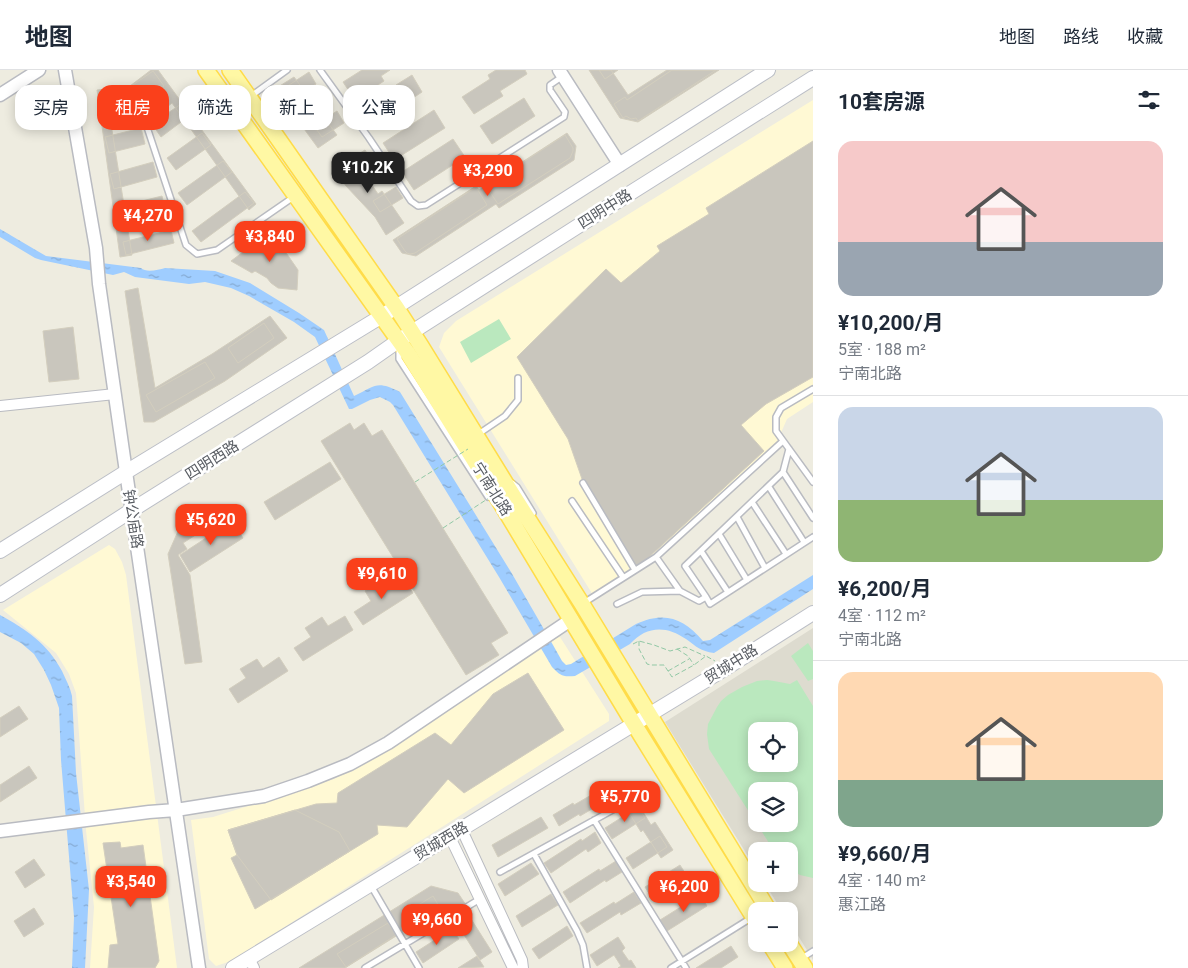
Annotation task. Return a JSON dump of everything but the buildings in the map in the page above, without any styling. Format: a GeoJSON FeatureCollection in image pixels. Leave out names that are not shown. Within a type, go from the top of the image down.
{"type":"FeatureCollection","features":[{"type":"Feature","properties":{"kind":"main road","name":"宁南北路"},"geometry":{"type":"LineString","coordinates":[[206,70],[406,352],[468,450],[494,498],[572,619],[634,724],[752,902]]}},
{"type":"Feature","properties":{"kind":"main road"},"geometry":{"type":"LineString","coordinates":[[230,70],[240,85]]}},
{"type":"Feature","properties":{"kind":"main road","name":"四明中路"},"geometry":{"type":"LineString","coordinates":[[382,316],[768,70]]}},
{"type":"Feature","properties":{"kind":"main road","name":"四明中路"},"geometry":{"type":"LineString","coordinates":[[398,341],[813,78]]}},
{"type":"Feature","properties":{"kind":"main road"},"geometry":{"type":"LineString","coordinates":[[251,101],[396,307]]}},
{"type":"Feature","properties":{"kind":"main road","name":"宁南北路"},"geometry":{"type":"LineString","coordinates":[[396,307],[582,604],[649,715],[753,902]]}},
{"type":"Feature","properties":{"kind":"main road"},"geometry":{"type":"LineString","coordinates":[[0,551],[382,316]]}},
{"type":"Feature","properties":{"kind":"main road","name":"四明西路"},"geometry":{"type":"LineString","coordinates":[[0,595],[368,362],[398,341]]}},
{"type":"Feature","properties":{"kind":"main road","name":"贸城中路"},"geometry":{"type":"LineString","coordinates":[[649,715],[813,613]]}},
{"type":"Feature","properties":{"kind":"main road","name":"贸城西路"},"geometry":{"type":"LineString","coordinates":[[233,968],[251,963],[370,884],[649,715]]}},
{"type":"Feature","properties":{"kind":"main road"},"geometry":{"type":"LineString","coordinates":[[775,952],[786,968]]}},
{"type":"Feature","properties":{"kind":"main road"},"geometry":{"type":"LineString","coordinates":[[795,952],[802,964]]}},
{"type":"Feature","properties":{"kind":"street"},"geometry":{"type":"LineString","coordinates":[[0,95],[39,70]]}},
{"type":"Feature","properties":{"kind":"street","name":"钟公庙路"},"geometry":{"type":"LineString","coordinates":[[65,70],[96,248],[99,284],[199,968]]}},
{"type":"Feature","properties":{"kind":"street"},"geometry":{"type":"LineString","coordinates":[[561,73],[620,165]]}},
{"type":"Feature","properties":{"kind":"street"},"geometry":{"type":"LineString","coordinates":[[0,406],[115,394]]}},
{"type":"Feature","properties":{"kind":"street"},"geometry":{"type":"LineString","coordinates":[[0,831],[176,810],[264,796],[350,764],[411,728],[572,619]]}},
{"type":"Feature","properties":{"kind":"street"},"geometry":{"type":"LineString","coordinates":[[455,832],[480,899],[513,968]]}},
{"type":"Feature","properties":{"kind":"street"},"geometry":{"type":"LineString","coordinates":[[455,832],[522,960],[523,968]]}},
{"type":"Feature","properties":{"kind":"lane"},"geometry":{"type":"LineString","coordinates":[[251,97],[287,70]]}},
{"type":"Feature","properties":{"kind":"lane"},"geometry":{"type":"LineString","coordinates":[[320,70],[411,201],[418,206],[426,205],[564,117],[565,112],[550,90],[550,85],[561,73]]}},
{"type":"Feature","properties":{"kind":"lane"},"geometry":{"type":"LineString","coordinates":[[148,130],[186,245],[197,254],[217,250],[295,195]]}},
{"type":"Feature","properties":{"kind":"lane"},"geometry":{"type":"LineString","coordinates":[[398,341],[399,359],[494,498]]}},
{"type":"Feature","properties":{"kind":"lane"},"geometry":{"type":"LineString","coordinates":[[476,435],[490,428],[505,416],[518,400],[518,378]]}},
{"type":"Feature","properties":{"kind":"lane"},"geometry":{"type":"LineString","coordinates":[[813,389],[781,408],[776,417],[776,431],[813,482]]}},
{"type":"Feature","properties":{"kind":"lane"},"geometry":{"type":"LineString","coordinates":[[582,604],[656,557],[783,441]]}},
{"type":"Feature","properties":{"kind":"lane"},"geometry":{"type":"LineString","coordinates":[[790,449],[783,472],[686,566],[710,604],[813,537]]}},
{"type":"Feature","properties":{"kind":"lane"},"geometry":{"type":"LineString","coordinates":[[494,464],[517,488],[537,520]]}},
{"type":"Feature","properties":{"kind":"lane"},"geometry":{"type":"LineString","coordinates":[[783,472],[813,518]]}},
{"type":"Feature","properties":{"kind":"lane"},"geometry":{"type":"LineString","coordinates":[[584,483],[634,570]]}},
{"type":"Feature","properties":{"kind":"lane"},"geometry":{"type":"LineString","coordinates":[[769,486],[804,542]]}},
{"type":"Feature","properties":{"kind":"lane"},"geometry":{"type":"LineString","coordinates":[[572,501],[623,577]]}},
{"type":"Feature","properties":{"kind":"lane"},"geometry":{"type":"LineString","coordinates":[[752,502],[786,554]]}},
{"type":"Feature","properties":{"kind":"lane"},"geometry":{"type":"LineString","coordinates":[[737,517],[765,568]]}},
{"type":"Feature","properties":{"kind":"lane"},"geometry":{"type":"LineString","coordinates":[[719,534],[747,580]]}},
{"type":"Feature","properties":{"kind":"lane"},"geometry":{"type":"LineString","coordinates":[[552,544],[562,574]]}},
{"type":"Feature","properties":{"kind":"lane"},"geometry":{"type":"LineString","coordinates":[[701,551],[728,592]]}},
{"type":"Feature","properties":{"kind":"lane"},"geometry":{"type":"LineString","coordinates":[[656,557],[680,590],[699,601],[706,597]]}},
{"type":"Feature","properties":{"kind":"lane"},"geometry":{"type":"LineString","coordinates":[[617,604],[642,592],[680,590]]}},
{"type":"Feature","properties":{"kind":"lane"},"geometry":{"type":"LineString","coordinates":[[500,872],[618,807]]}},
{"type":"Feature","properties":{"kind":"lane"},"geometry":{"type":"LineString","coordinates":[[594,820],[686,968]]}},
{"type":"Feature","properties":{"kind":"lane"},"geometry":{"type":"LineString","coordinates":[[534,854],[577,931],[583,945],[587,968]]}},
{"type":"Feature","properties":{"kind":"lane"},"geometry":{"type":"LineString","coordinates":[[370,884],[419,968]]}},
{"type":"Feature","properties":{"kind":"lane"},"geometry":{"type":"LineString","coordinates":[[365,968],[480,899]]}},
{"type":"Feature","properties":{"kind":"lane"},"geometry":{"type":"LineString","coordinates":[[671,968],[748,921]]}},
{"type":"Feature","properties":{"kind":"lane"},"geometry":{"type":"LineString","coordinates":[[802,964],[813,951]]}},
{"type":"Feature","properties":{"kind":"path"},"geometry":{"type":"LineString","coordinates":[[415,482],[468,450]]}},
{"type":"Feature","properties":{"kind":"path"},"geometry":{"type":"LineString","coordinates":[[443,528],[494,498]]}},
{"type":"Feature","properties":{"kind":"path"},"geometry":{"type":"LineString","coordinates":[[633,644],[639,641],[654,644],[670,651],[684,647],[706,656],[726,668]]}},
{"type":"Feature","properties":{"kind":"path"},"geometry":{"type":"LineString","coordinates":[[639,641],[639,649],[647,664],[651,666],[664,665],[672,677],[706,656]]}},
{"type":"Feature","properties":{"kind":"path"},"geometry":{"type":"LineString","coordinates":[[677,648],[694,665]]}},
{"type":"Feature","properties":{"kind":"path"},"geometry":{"type":"LineString","coordinates":[[668,671],[689,659]]}},
{"type":"Feature","properties":{"kind":"shaded area"},"geometry":{"type":"Polygon","coordinates":[[[813,100],[813,402],[787,419],[777,442],[645,562],[593,595],[439,347],[444,333],[456,321],[813,100]]]}},
{"type":"Feature","properties":{"kind":"shaded area"},"geometry":{"type":"Polygon","coordinates":[[[109,545],[115,549],[126,575],[177,968],[90,968],[94,907],[86,830],[76,693],[69,674],[56,653],[3,610],[109,545]]]}},
{"type":"Feature","properties":{"kind":"shaded area"},"geometry":{"type":"Polygon","coordinates":[[[813,628],[813,960],[798,936],[798,902],[776,902],[770,892],[798,892],[798,842],[748,842],[748,856],[665,722],[813,628]]]}},
{"type":"Feature","properties":{"kind":"shaded area"},"geometry":{"type":"Polygon","coordinates":[[[560,637],[609,714],[609,721],[231,961],[216,966],[209,959],[191,820],[213,817],[334,779],[399,742],[560,637]]]}},
{"type":"Feature","properties":{"kind":"green space"},"geometry":{"type":"Polygon","coordinates":[[[499,319],[511,339],[471,363],[460,342],[499,319]]]}},
{"type":"Feature","properties":{"kind":"green space"},"geometry":{"type":"Polygon","coordinates":[[[808,643],[813,651],[813,679],[808,681],[791,656],[808,643]]]}},
{"type":"Feature","properties":{"kind":"green space"},"geometry":{"type":"Polygon","coordinates":[[[767,680],[790,684],[797,680],[813,706],[813,878],[798,874],[798,842],[768,842],[762,832],[798,832],[798,782],[748,782],[748,810],[709,749],[708,724],[721,701],[742,687],[757,681],[767,680]]]}},
{"type":"Feature","properties":{"kind":"water"},"geometry":{"type":"Polygon","coordinates":[[[0,229],[46,256],[141,268],[149,271],[165,268],[215,271],[250,283],[324,330],[354,396],[372,387],[381,385],[400,392],[566,665],[571,664],[636,624],[646,620],[656,618],[673,619],[688,627],[703,641],[710,640],[813,575],[813,589],[714,653],[702,650],[679,634],[671,631],[649,631],[575,676],[562,675],[552,667],[393,405],[380,397],[349,409],[315,337],[294,322],[249,296],[231,288],[205,282],[189,284],[135,277],[124,272],[113,275],[41,260],[0,237],[0,229]]]}},
{"type":"Feature","properties":{"kind":"water"},"geometry":{"type":"Polygon","coordinates":[[[0,615],[28,632],[43,645],[62,671],[72,696],[76,773],[89,890],[85,968],[72,968],[74,917],[61,760],[59,708],[51,685],[34,654],[21,643],[0,632],[0,615]]]}}]}
